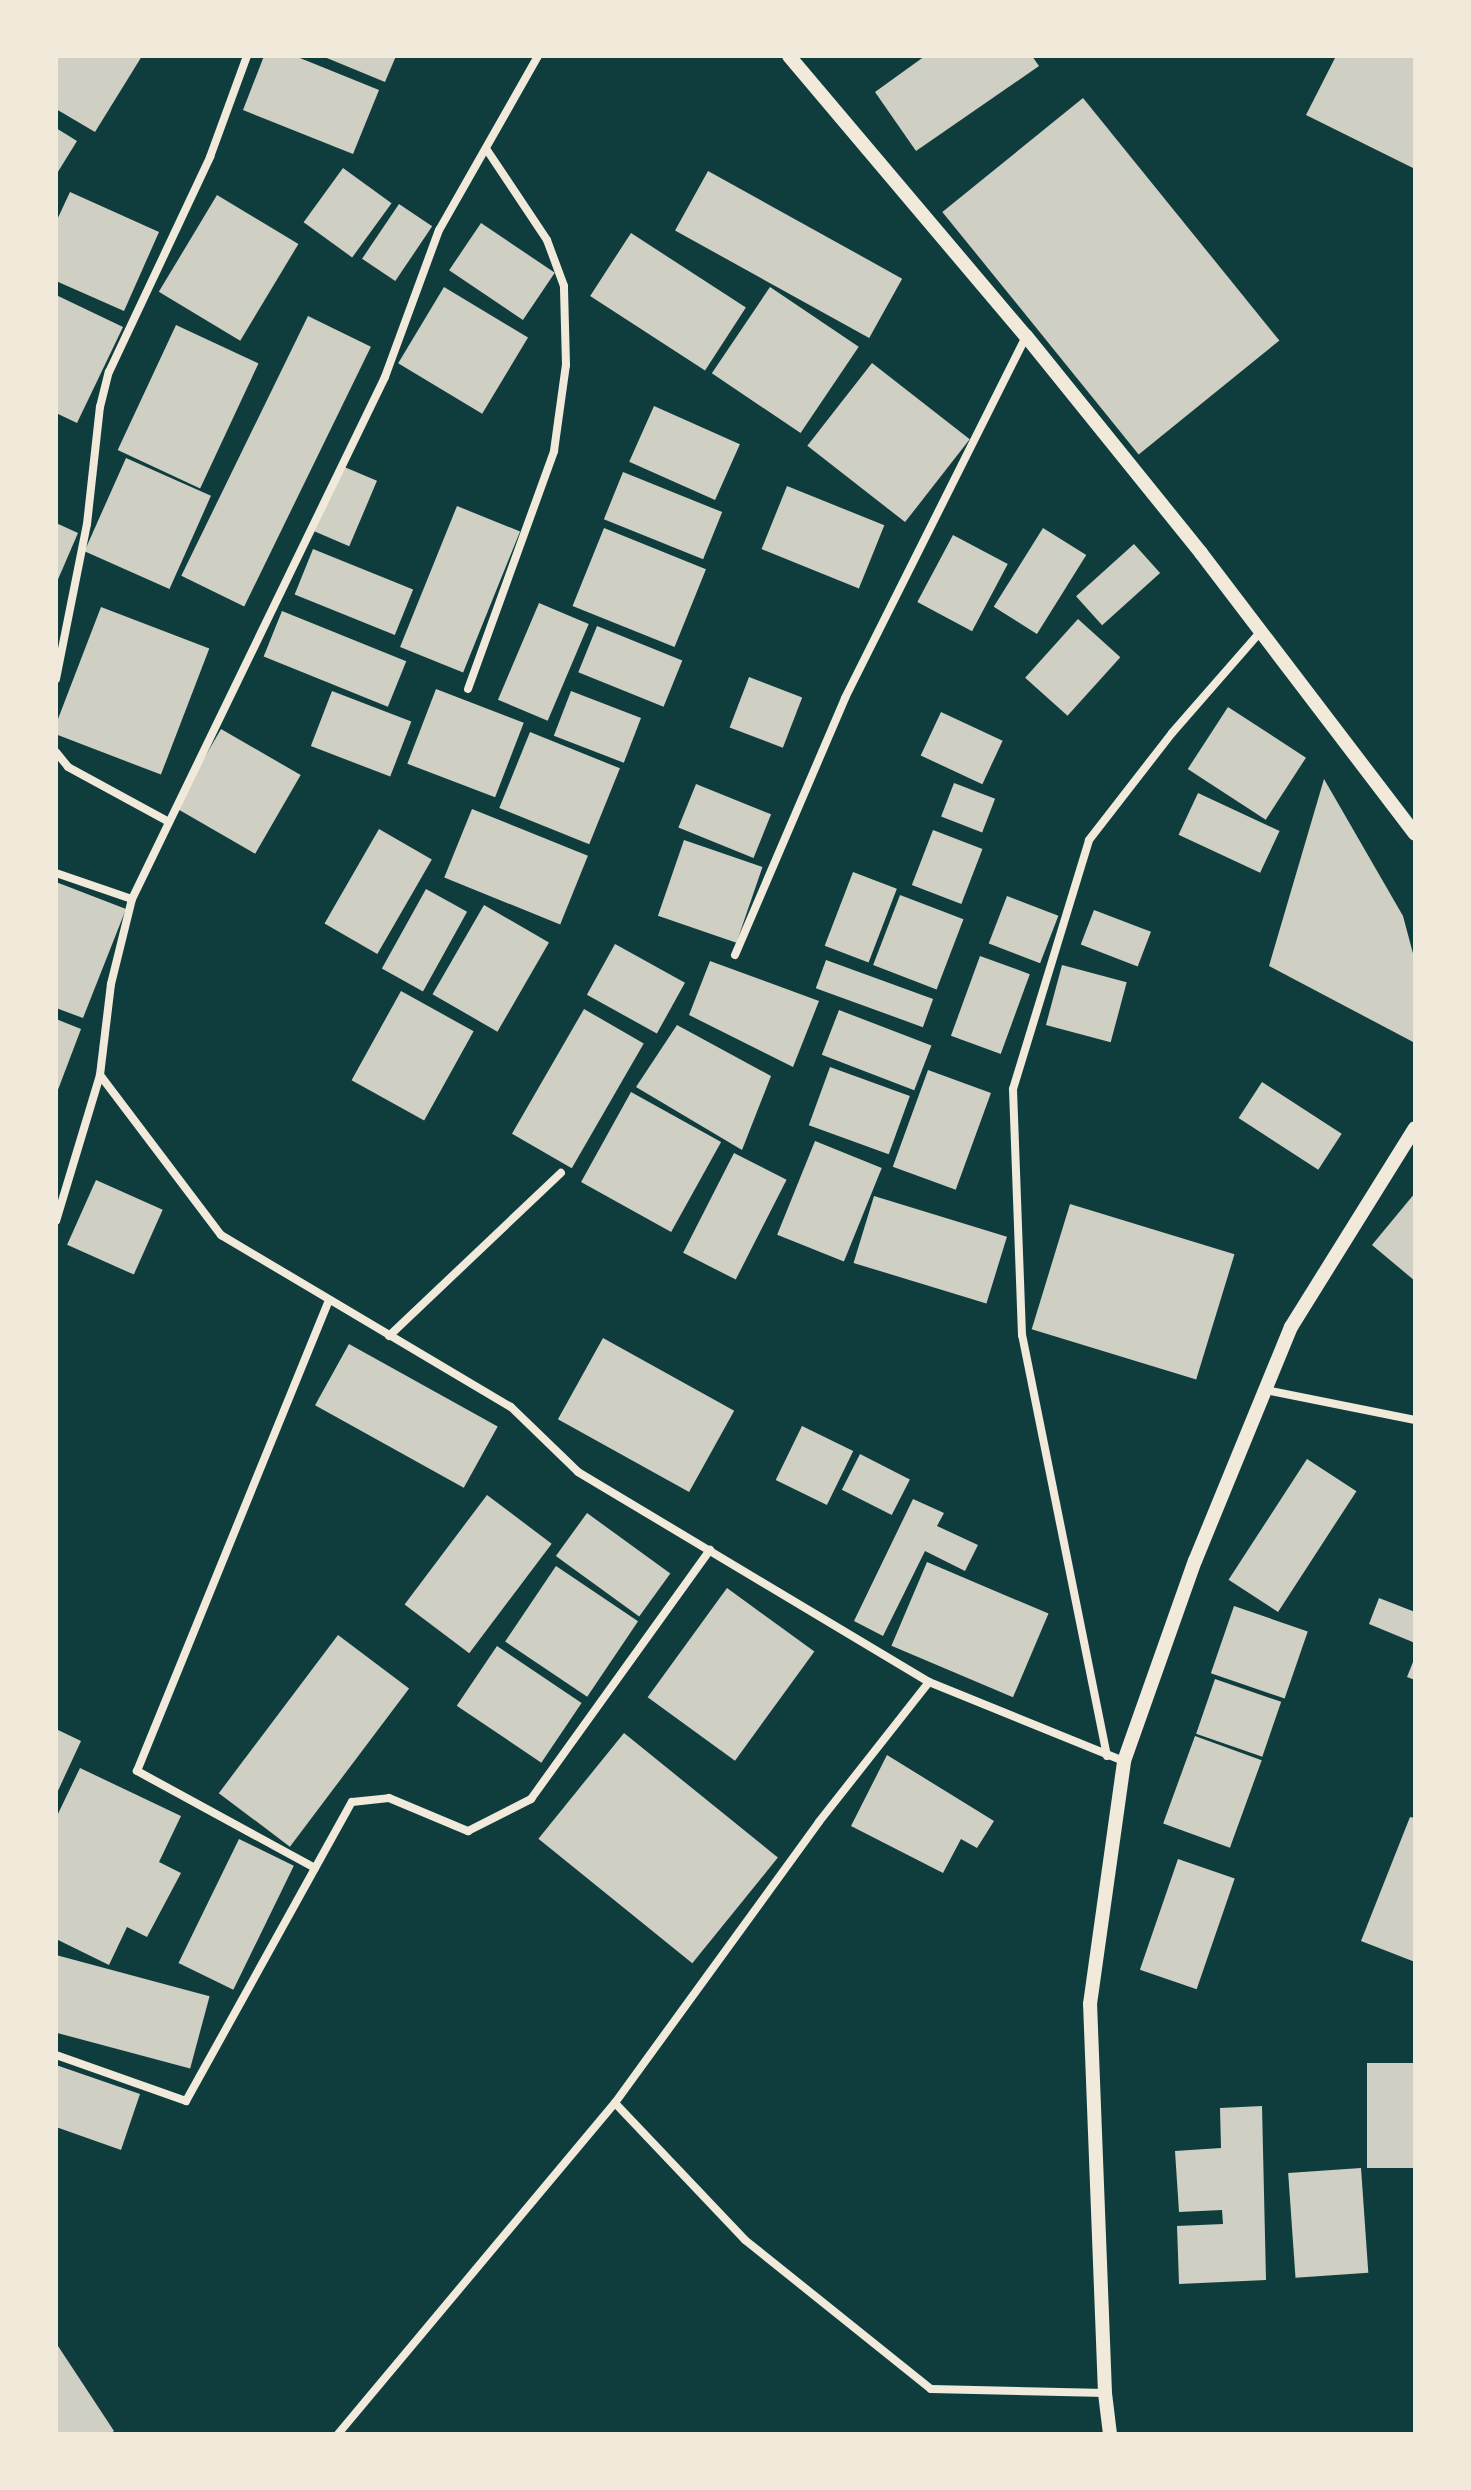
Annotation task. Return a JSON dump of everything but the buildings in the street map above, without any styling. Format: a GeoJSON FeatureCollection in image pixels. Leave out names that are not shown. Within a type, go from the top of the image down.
{"type":"FeatureCollection","features":[{"type":"Feature","properties":{"kind":"street"},"geometry":{"type":"LineString","coordinates":[[56,679],[87,524],[100,407],[109,372],[210,157],[247,56]]}},
{"type":"Feature","properties":{"kind":"street"},"geometry":{"type":"LineString","coordinates":[[56,1221],[100,1075],[111,984],[132,899],[167,821],[385,377],[439,230],[538,56]]}},
{"type":"Feature","properties":{"kind":"street"},"geometry":{"type":"LineString","coordinates":[[789,56],[1026,336],[1261,631],[1415,834]]}},
{"type":"Feature","properties":{"kind":"street"},"geometry":{"type":"LineString","coordinates":[[468,689],[554,451],[566,365],[564,286],[547,240],[487,150]]}},
{"type":"Feature","properties":{"kind":"street"},"geometry":{"type":"LineString","coordinates":[[735,955],[845,698],[1026,336]]}},
{"type":"Feature","properties":{"kind":"street"},"geometry":{"type":"LineString","coordinates":[[1107,1756],[1022,1335],[1013,1089],[1089,840],[1172,733],[1261,631]]}},
{"type":"Feature","properties":{"kind":"street"},"geometry":{"type":"LineString","coordinates":[[56,752],[68,767],[167,821]]}},
{"type":"Feature","properties":{"kind":"street"},"geometry":{"type":"LineString","coordinates":[[56,873],[132,899]]}},
{"type":"Feature","properties":{"kind":"street"},"geometry":{"type":"LineString","coordinates":[[100,1075],[221,1235],[511,1407],[578,1472],[929,1682],[1124,1761]]}},
{"type":"Feature","properties":{"kind":"street"},"geometry":{"type":"LineString","coordinates":[[1110,2434],[1105,2393],[1090,2004],[1124,1761],[1195,1561],[1291,1327],[1415,1128]]}},
{"type":"Feature","properties":{"kind":"street"},"geometry":{"type":"LineString","coordinates":[[389,1336],[561,1173]]}},
{"type":"Feature","properties":{"kind":"street"},"geometry":{"type":"LineString","coordinates":[[315,1868],[137,1771],[329,1300]]}},
{"type":"Feature","properties":{"kind":"street"},"geometry":{"type":"LineString","coordinates":[[1266,1390],[1415,1420]]}},
{"type":"Feature","properties":{"kind":"street"},"geometry":{"type":"LineString","coordinates":[[56,2055],[186,2101],[352,1802],[389,1798],[468,1831],[531,1799],[710,1550]]}},
{"type":"Feature","properties":{"kind":"street"},"geometry":{"type":"LineString","coordinates":[[338,2434],[615,2103],[819,1822],[929,1682]]}},
{"type":"Feature","properties":{"kind":"street"},"geometry":{"type":"LineString","coordinates":[[615,2103],[745,2240],[931,2389],[1105,2393]]}}]}
